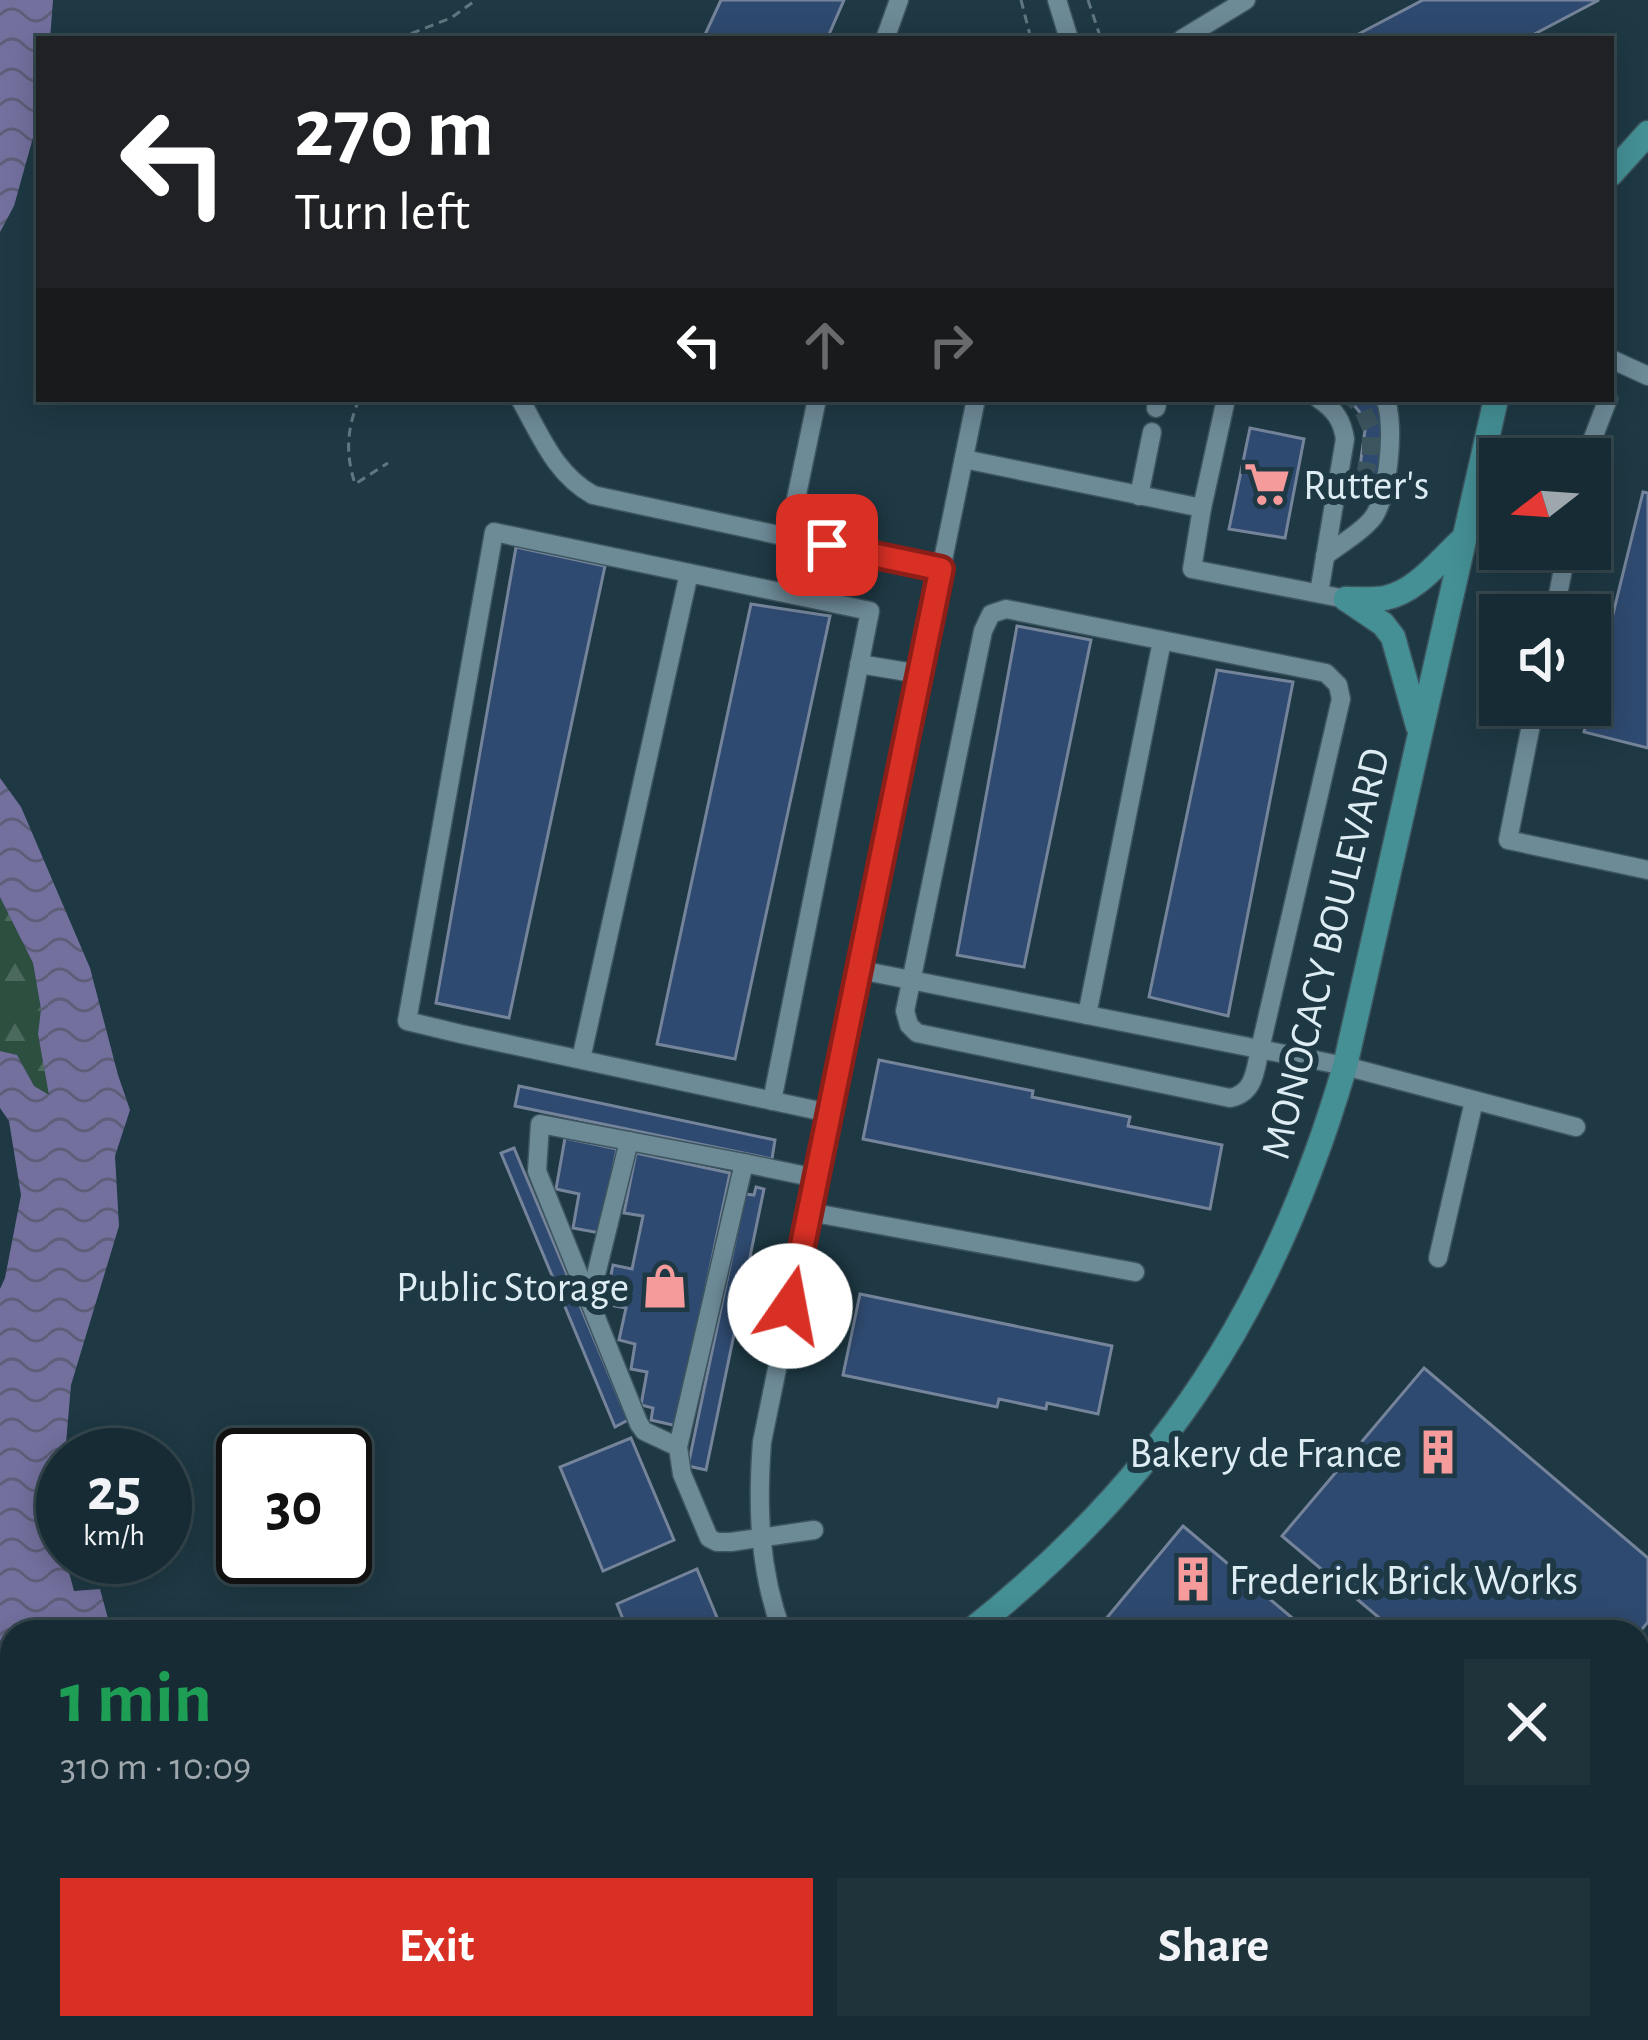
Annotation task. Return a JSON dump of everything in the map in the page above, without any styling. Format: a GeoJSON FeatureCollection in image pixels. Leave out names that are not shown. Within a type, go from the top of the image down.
{"type":"FeatureCollection","features":[{"type":"Feature","properties":{"kind":"main road"},"geometry":{"type":"LineString","coordinates":[[1614,171],[1648,133]]}},
{"type":"Feature","properties":{"kind":"main road","name":"MONOCACY BOULEVARD"},"geometry":{"type":"LineString","coordinates":[[983,1620],[1033,1579],[1134,1476],[1176,1424],[1249,1310],[1286,1234],[1345,1066],[1495,402]]}},
{"type":"Feature","properties":{"kind":"main road"},"geometry":{"type":"LineString","coordinates":[[1346,599],[1384,598],[1402,592],[1463,539]]}},
{"type":"Feature","properties":{"kind":"main road"},"geometry":{"type":"LineString","coordinates":[[1346,599],[1383,624],[1394,638],[1420,733]]}},
{"type":"Feature","properties":{"kind":"street"},"geometry":{"type":"LineString","coordinates":[[886,36],[899,0]]}},
{"type":"Feature","properties":{"kind":"street"},"geometry":{"type":"LineString","coordinates":[[1057,0],[1068,36]]}},
{"type":"Feature","properties":{"kind":"street"},"geometry":{"type":"LineString","coordinates":[[1187,36],[1246,0]]}},
{"type":"Feature","properties":{"kind":"street"},"geometry":{"type":"LineString","coordinates":[[1616,362],[1648,376]]}},
{"type":"Feature","properties":{"kind":"street"},"geometry":{"type":"LineString","coordinates":[[522,402],[560,468],[573,484],[593,495],[941,569]]}},
{"type":"Feature","properties":{"kind":"street"},"geometry":{"type":"LineString","coordinates":[[788,536],[816,402]]}},
{"type":"Feature","properties":{"kind":"street"},"geometry":{"type":"LineString","coordinates":[[779,1620],[760,1539],[762,1442],[975,402]]}},
{"type":"Feature","properties":{"kind":"street"},"geometry":{"type":"LineString","coordinates":[[1225,402],[1192,569],[1346,599]]}},
{"type":"Feature","properties":{"kind":"street"},"geometry":{"type":"LineString","coordinates":[[1593,438],[1607,402]]}},
{"type":"Feature","properties":{"kind":"street"},"geometry":{"type":"LineString","coordinates":[[1319,593],[1358,431]]}},
{"type":"Feature","properties":{"kind":"street"},"geometry":{"type":"LineString","coordinates":[[1325,556],[1376,517],[1358,431]]}},
{"type":"Feature","properties":{"kind":"street"},"geometry":{"type":"LineString","coordinates":[[1139,496],[1152,432]]}},
{"type":"Feature","properties":{"kind":"street"},"geometry":{"type":"LineString","coordinates":[[964,459],[1202,508]]}},
{"type":"Feature","properties":{"kind":"street"},"geometry":{"type":"LineString","coordinates":[[772,1101],[870,611],[494,532],[407,1022],[581,1059],[772,1101],[829,1113]]}},
{"type":"Feature","properties":{"kind":"street"},"geometry":{"type":"LineString","coordinates":[[581,1059],[689,573]]}},
{"type":"Feature","properties":{"kind":"street"},"geometry":{"type":"LineString","coordinates":[[1006,609],[1162,641],[1326,674],[1338,685],[1341,699],[1251,1087],[1230,1098],[917,1033],[905,1011],[983,631],[991,614],[1006,609]]}},
{"type":"Feature","properties":{"kind":"street"},"geometry":{"type":"LineString","coordinates":[[1087,1015],[1162,641]]}},
{"type":"Feature","properties":{"kind":"street"},"geometry":{"type":"LineString","coordinates":[[860,664],[920,674]]}},
{"type":"Feature","properties":{"kind":"street"},"geometry":{"type":"LineString","coordinates":[[1531,726],[1508,840],[1648,870]]}},
{"type":"Feature","properties":{"kind":"street"},"geometry":{"type":"LineString","coordinates":[[860,970],[1345,1066],[1576,1127]]}},
{"type":"Feature","properties":{"kind":"street"},"geometry":{"type":"LineString","coordinates":[[1438,1258],[1474,1100]]}},
{"type":"Feature","properties":{"kind":"street"},"geometry":{"type":"LineString","coordinates":[[678,1447],[639,1424],[537,1172],[540,1124],[816,1178]]}},
{"type":"Feature","properties":{"kind":"street"},"geometry":{"type":"LineString","coordinates":[[590,1300],[629,1141]]}},
{"type":"Feature","properties":{"kind":"street"},"geometry":{"type":"LineString","coordinates":[[744,1163],[678,1447],[682,1474],[709,1538],[717,1542],[814,1530]]}},
{"type":"Feature","properties":{"kind":"street"},"geometry":{"type":"LineString","coordinates":[[809,1212],[1135,1272]]}},
{"type":"Feature","properties":{"kind":"path"},"geometry":{"type":"LineString","coordinates":[[458,0],[463,10]]}},
{"type":"Feature","properties":{"kind":"path"},"geometry":{"type":"LineString","coordinates":[[405,36],[451,18],[476,0]]}},
{"type":"Feature","properties":{"kind":"path"},"geometry":{"type":"LineString","coordinates":[[1021,0],[1030,36]]}},
{"type":"Feature","properties":{"kind":"path"},"geometry":{"type":"LineString","coordinates":[[1088,0],[1099,36]]}},
{"type":"Feature","properties":{"kind":"path"},"geometry":{"type":"LineString","coordinates":[[358,402],[347,439],[355,484],[388,463]]}},
{"type":"Feature","properties":{"kind":"green space"},"geometry":{"type":"Polygon","coordinates":[[[0,897],[33,963],[41,1009],[38,1034],[50,1097],[34,1086],[17,1055],[0,1051],[0,897]]]}},
{"type":"Feature","properties":{"kind":"water"},"geometry":{"type":"Polygon","coordinates":[[[0,0],[53,0],[50,36],[36,36],[36,127],[14,206],[0,232],[0,0]]]}},
{"type":"Feature","properties":{"kind":"water"},"geometry":{"type":"Polygon","coordinates":[[[0,778],[21,807],[90,968],[130,1110],[115,1156],[119,1226],[71,1385],[67,1428],[36,1428],[36,1584],[72,1584],[74,1591],[100,1589],[108,1620],[0,1620],[0,1289],[21,1195],[9,1121],[0,1108],[0,1051],[17,1055],[34,1086],[49,1095],[33,963],[0,897],[0,778]]]}},
{"type":"Feature","properties":{"kind":"building"},"geometry":{"type":"Polygon","coordinates":[[[721,0],[844,0],[828,36],[704,36],[721,0]]]}},
{"type":"Feature","properties":{"kind":"building"},"geometry":{"type":"Polygon","coordinates":[[[1423,0],[1599,0],[1531,36],[1355,36],[1423,0]]]}},
{"type":"Feature","properties":{"kind":"building","name":"Rutter's"},"geometry":{"type":"Polygon","coordinates":[[[1351,402],[1376,402],[1380,408],[1385,440],[1377,485],[1358,481],[1365,430],[1362,415],[1351,402]]]}},
{"type":"Feature","properties":{"kind":"building","name":"Rutter's"},"geometry":{"type":"Polygon","coordinates":[[[1250,428],[1304,439],[1285,538],[1229,529],[1250,428]]]}},
{"type":"Feature","properties":{"kind":"building"},"geometry":{"type":"Polygon","coordinates":[[[1643,492],[1648,493],[1648,748],[1584,732],[1585,726],[1611,726],[1611,622],[1643,492]]]}},
{"type":"Feature","properties":{"kind":"building"},"geometry":{"type":"Polygon","coordinates":[[[516,547],[605,566],[509,1018],[436,1003],[516,547]]]}},
{"type":"Feature","properties":{"kind":"building"},"geometry":{"type":"Polygon","coordinates":[[[751,604],[830,616],[735,1059],[657,1044],[751,604]]]}},
{"type":"Feature","properties":{"kind":"building"},"geometry":{"type":"Polygon","coordinates":[[[1017,626],[1091,640],[1024,967],[957,955],[1017,626]]]}},
{"type":"Feature","properties":{"kind":"building"},"geometry":{"type":"Polygon","coordinates":[[[1217,670],[1293,682],[1228,1016],[1149,997],[1217,670]]]}},
{"type":"Feature","properties":{"kind":"building"},"geometry":{"type":"Polygon","coordinates":[[[879,1060],[1033,1091],[1032,1097],[1130,1117],[1128,1126],[1222,1145],[1210,1209],[863,1139],[879,1060]]]}},
{"type":"Feature","properties":{"kind":"building"},"geometry":{"type":"Polygon","coordinates":[[[519,1086],[775,1140],[772,1159],[515,1106],[519,1086]]]}},
{"type":"Feature","properties":{"kind":"building"},"geometry":{"type":"Polygon","coordinates":[[[565,1138],[617,1149],[600,1233],[573,1228],[579,1194],[556,1189],[565,1138]]]}},
{"type":"Feature","properties":{"kind":"building"},"geometry":{"type":"Polygon","coordinates":[[[514,1148],[628,1420],[615,1427],[501,1153],[514,1148]]]}},
{"type":"Feature","properties":{"kind":"building"},"geometry":{"type":"Polygon","coordinates":[[[636,1153],[730,1173],[677,1426],[651,1420],[653,1408],[641,1405],[647,1372],[631,1369],[635,1344],[619,1340],[626,1308],[605,1304],[613,1265],[632,1269],[643,1216],[624,1213],[636,1153]]]}},
{"type":"Feature","properties":{"kind":"building"},"geometry":{"type":"Polygon","coordinates":[[[756,1187],[764,1189],[706,1470],[688,1466],[745,1194],[754,1195],[756,1187]]]}},
{"type":"Feature","properties":{"kind":"building"},"geometry":{"type":"Polygon","coordinates":[[[860,1294],[1112,1346],[1098,1414],[999,1399],[997,1407],[843,1375],[860,1294]]]}},
{"type":"Feature","properties":{"kind":"building","name":"Bakery de France"},"geometry":{"type":"Polygon","coordinates":[[[1424,1368],[1648,1558],[1648,1620],[1382,1620],[1282,1536],[1424,1368]]]}},
{"type":"Feature","properties":{"kind":"building"},"geometry":{"type":"Polygon","coordinates":[[[631,1438],[674,1540],[603,1571],[560,1467],[631,1438]]]}},
{"type":"Feature","properties":{"kind":"building","name":"Frederick Brick Works"},"geometry":{"type":"Polygon","coordinates":[[[1183,1526],[1295,1620],[1105,1620],[1183,1526]]]}},
{"type":"Feature","properties":{"kind":"building"},"geometry":{"type":"Polygon","coordinates":[[[697,1569],[718,1620],[623,1620],[617,1604],[697,1569]]]}},
{"type":"Feature","properties":{"kind":"tunnel"},"geometry":{"type":"LineString","coordinates":[[1359,423],[1377,415]]}},
{"type":"Feature","properties":{"kind":"tunnel"},"geometry":{"type":"LineString","coordinates":[[1362,446],[1381,446]]}},
{"type":"Feature","properties":{"kind":"tunnel"},"geometry":{"type":"LineString","coordinates":[[1357,470],[1376,473]]}},
{"type":"Feature","properties":{"kind":"place","name":"Rutter's"},"geometry":{"type":"Point","coordinates":[1267,484]}},
{"type":"Feature","properties":{"kind":"place","name":"Public Storage"},"geometry":{"type":"Point","coordinates":[665,1286]}},
{"type":"Feature","properties":{"kind":"place","name":"Bakery de France"},"geometry":{"type":"Point","coordinates":[1438,1452]}},
{"type":"Feature","properties":{"kind":"place","name":"Frederick Brick Works"},"geometry":{"type":"Point","coordinates":[1193,1579]}},
{"type":"Feature","properties":{"kind":"route"},"geometry":{"type":"LineString","coordinates":[[790,1306],[941,569],[827,545]]}}]}
